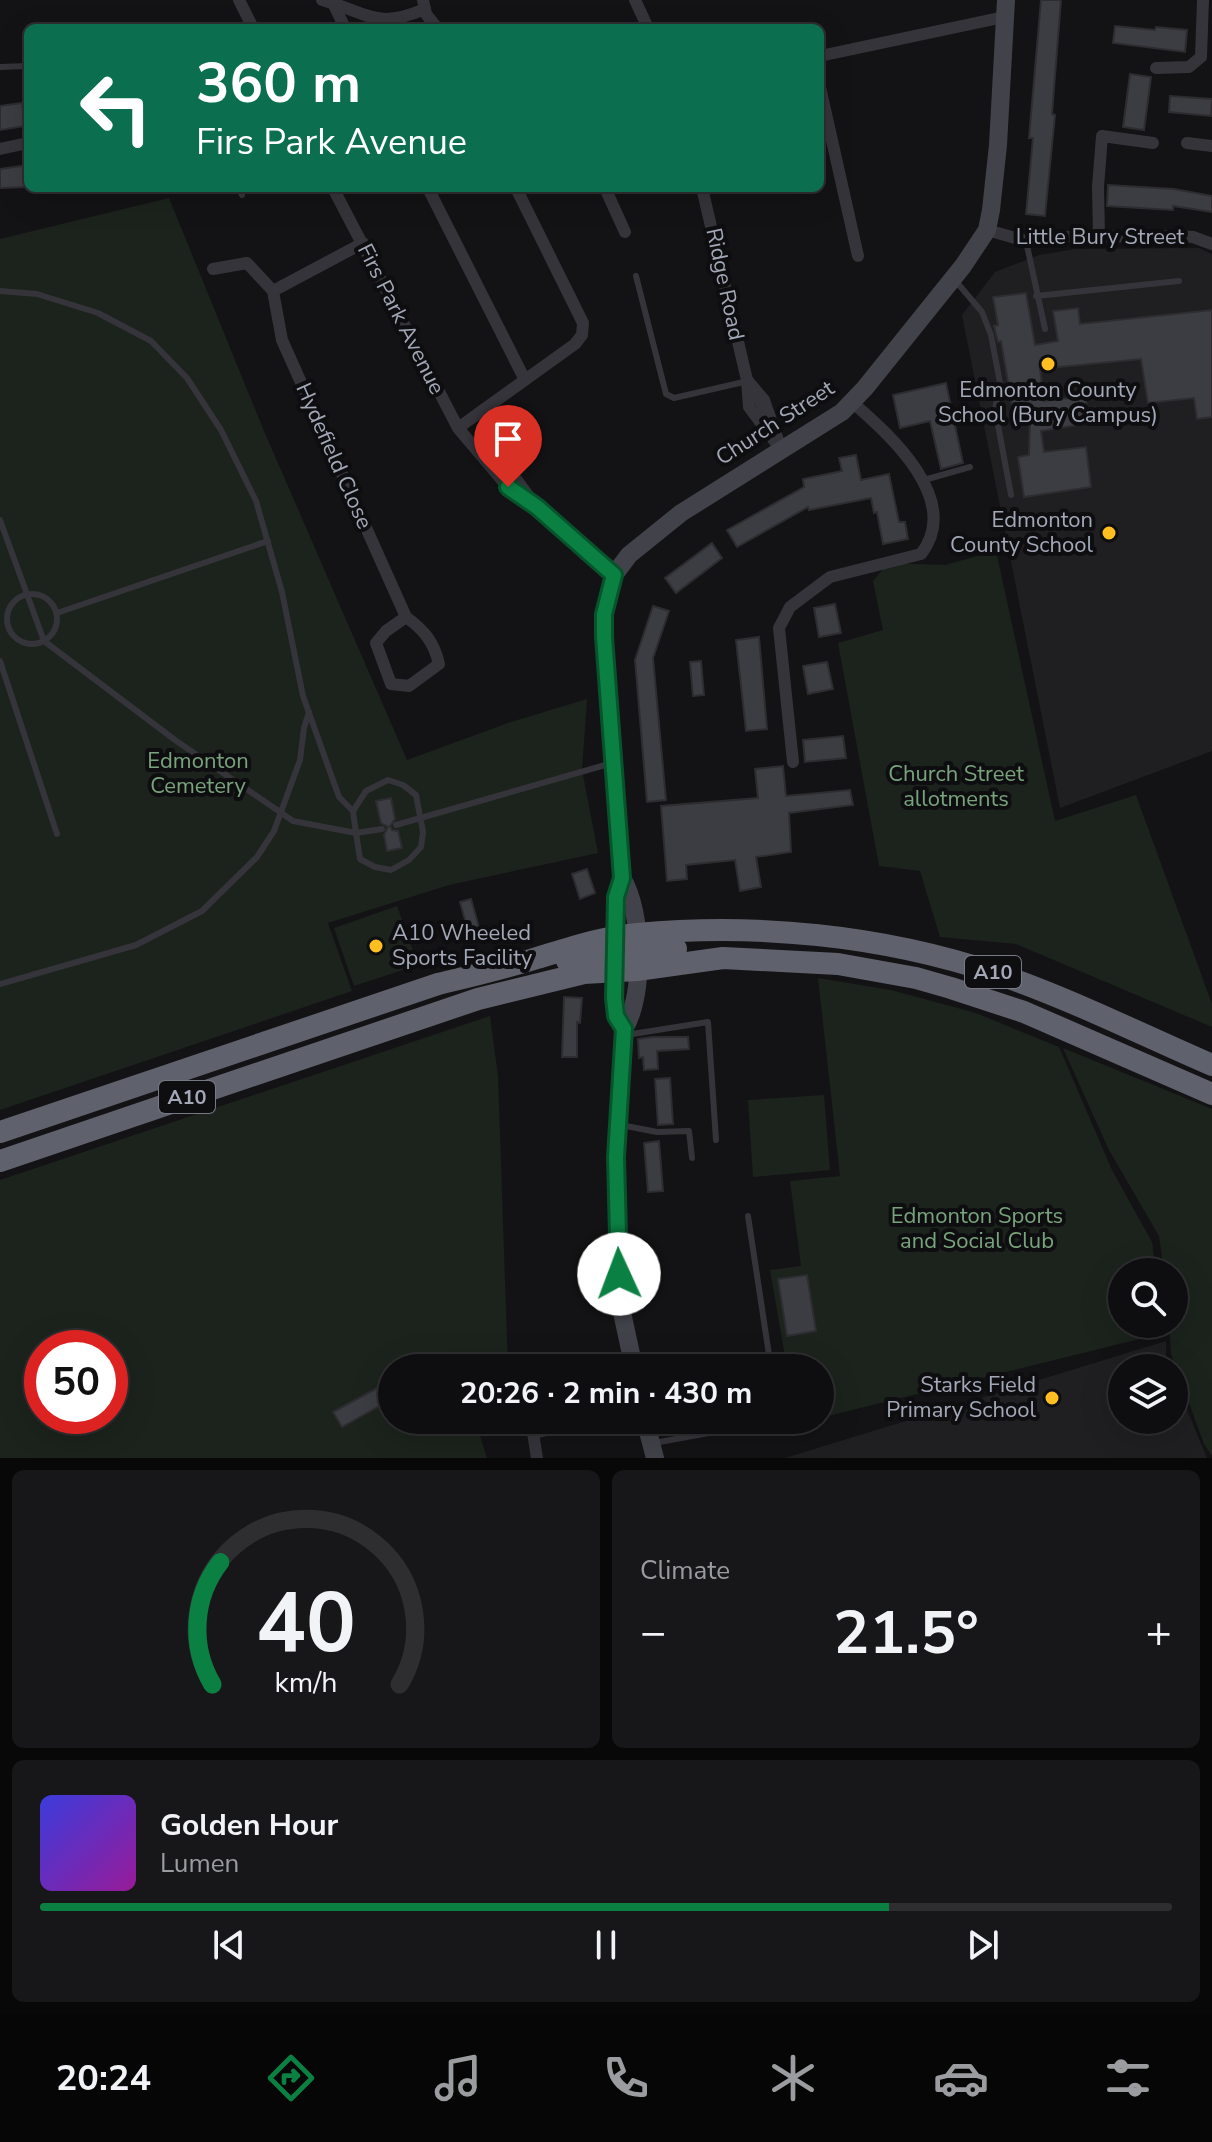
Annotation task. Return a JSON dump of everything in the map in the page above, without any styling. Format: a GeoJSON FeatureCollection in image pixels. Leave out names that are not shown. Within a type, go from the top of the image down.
{"type":"FeatureCollection","features":[{"type":"Feature","properties":{"kind":"highway","name":"A10"},"geometry":{"type":"LineString","coordinates":[[0,1132],[438,984],[539,957],[559,962],[760,931],[833,936],[922,953],[995,973],[1212,1065]]}},
{"type":"Feature","properties":{"kind":"highway","name":"A10"},"geometry":{"type":"LineString","coordinates":[[0,1161],[478,999],[584,973],[627,953],[838,964],[940,985],[1024,1012],[1212,1094]]}},
{"type":"Feature","properties":{"kind":"highway"},"geometry":{"type":"LineString","coordinates":[[313,1026],[322,1052]]}},
{"type":"Feature","properties":{"kind":"main road","name":"Church Street"},"geometry":{"type":"LineString","coordinates":[[631,1354],[620,1303],[616,1157],[624,1032],[616,1016],[627,953],[631,895],[622,878],[604,614],[614,575],[629,555],[681,513],[830,421],[852,402],[954,279],[987,230],[998,145],[1005,8]]}},
{"type":"Feature","properties":{"kind":"street"},"geometry":{"type":"LineString","coordinates":[[239,0],[251,24]]}},
{"type":"Feature","properties":{"kind":"street"},"geometry":{"type":"LineString","coordinates":[[635,0],[646,24]]}},
{"type":"Feature","properties":{"kind":"street"},"geometry":{"type":"LineString","coordinates":[[1156,68],[1189,67],[1201,57],[1203,0]]}},
{"type":"Feature","properties":{"kind":"street"},"geometry":{"type":"LineString","coordinates":[[327,2],[392,21],[424,4],[435,24]]}},
{"type":"Feature","properties":{"kind":"street"},"geometry":{"type":"LineString","coordinates":[[327,2],[342,24]]}},
{"type":"Feature","properties":{"kind":"street"},"geometry":{"type":"LineString","coordinates":[[824,55],[1005,8]]}},
{"type":"Feature","properties":{"kind":"street"},"geometry":{"type":"LineString","coordinates":[[824,105],[858,256]]}},
{"type":"Feature","properties":{"kind":"street"},"geometry":{"type":"LineString","coordinates":[[1099,236],[1098,187],[1102,136],[1153,143]]}},
{"type":"Feature","properties":{"kind":"street"},"geometry":{"type":"LineString","coordinates":[[1187,143],[1212,146]]}},
{"type":"Feature","properties":{"kind":"street"},"geometry":{"type":"LineString","coordinates":[[0,149],[24,144]]}},
{"type":"Feature","properties":{"kind":"street","name":"Firs Park Avenue"},"geometry":{"type":"LineString","coordinates":[[335,192],[458,428],[474,446],[516,479],[537,507],[614,575]]}},
{"type":"Feature","properties":{"kind":"street"},"geometry":{"type":"LineString","coordinates":[[430,192],[525,380]]}},
{"type":"Feature","properties":{"kind":"street"},"geometry":{"type":"LineString","coordinates":[[458,428],[575,344],[582,335],[583,323],[518,192]]}},
{"type":"Feature","properties":{"kind":"street"},"geometry":{"type":"LineString","coordinates":[[607,192],[625,232]]}},
{"type":"Feature","properties":{"kind":"street","name":"Ridge Road"},"geometry":{"type":"LineString","coordinates":[[703,192],[747,380],[749,407],[782,451]]}},
{"type":"Feature","properties":{"kind":"street","name":"Little Bury Street"},"geometry":{"type":"LineString","coordinates":[[987,230],[1026,241],[1055,237],[1193,237],[1212,244]]}},
{"type":"Feature","properties":{"kind":"street"},"geometry":{"type":"LineString","coordinates":[[213,269],[247,263],[273,291],[363,243]]}},
{"type":"Feature","properties":{"kind":"street","name":"Hydefield Close"},"geometry":{"type":"LineString","coordinates":[[273,291],[282,340],[406,617],[423,629],[436,649],[439,664],[409,686],[391,684],[376,643],[386,631],[406,617]]}},
{"type":"Feature","properties":{"kind":"street"},"geometry":{"type":"LineString","coordinates":[[793,762],[779,628],[790,607],[830,577],[921,554],[933,533],[924,480],[893,437],[852,402]]}},
{"type":"Feature","properties":{"kind":"street"},"geometry":{"type":"LineString","coordinates":[[533,1434],[537,1458]]}},
{"type":"Feature","properties":{"kind":"lane"},"geometry":{"type":"LineString","coordinates":[[0,67],[24,66]]}},
{"type":"Feature","properties":{"kind":"lane"},"geometry":{"type":"LineString","coordinates":[[1026,241],[1045,329]]}},
{"type":"Feature","properties":{"kind":"lane"},"geometry":{"type":"LineString","coordinates":[[636,276],[666,394],[674,398],[747,380]]}},
{"type":"Feature","properties":{"kind":"lane"},"geometry":{"type":"LineString","coordinates":[[954,279],[982,312],[991,335],[1000,383],[995,409],[1011,495]]}},
{"type":"Feature","properties":{"kind":"lane"},"geometry":{"type":"LineString","coordinates":[[1036,296],[1179,281]]}},
{"type":"Feature","properties":{"kind":"lane"},"geometry":{"type":"LineString","coordinates":[[0,291],[37,294],[98,313],[151,341],[187,378],[221,430],[256,501],[282,592],[303,696],[339,797],[353,811],[360,859],[375,867],[391,870],[409,860],[421,847],[423,832],[416,795],[403,785],[388,780],[366,791],[353,811]]}},
{"type":"Feature","properties":{"kind":"lane"},"geometry":{"type":"LineString","coordinates":[[924,480],[970,467]]}},
{"type":"Feature","properties":{"kind":"lane"},"geometry":{"type":"LineString","coordinates":[[0,520],[44,641],[175,740],[293,821],[356,833],[382,829]]}},
{"type":"Feature","properties":{"kind":"lane"},"geometry":{"type":"LineString","coordinates":[[57,613],[268,541]]}},
{"type":"Feature","properties":{"kind":"lane"},"geometry":{"type":"LineString","coordinates":[[27,594],[41,595],[53,604],[57,613],[54,631],[44,641],[31,644],[18,640],[9,629],[7,618],[9,607],[17,598],[27,594]]}},
{"type":"Feature","properties":{"kind":"lane"},"geometry":{"type":"LineString","coordinates":[[0,632],[9,629]]}},
{"type":"Feature","properties":{"kind":"lane"},"geometry":{"type":"LineString","coordinates":[[0,661],[57,834]]}},
{"type":"Feature","properties":{"kind":"lane"},"geometry":{"type":"LineString","coordinates":[[0,984],[136,945],[202,911],[257,857],[282,813],[300,760],[309,712]]}},
{"type":"Feature","properties":{"kind":"lane"},"geometry":{"type":"LineString","coordinates":[[396,825],[612,763]]}},
{"type":"Feature","properties":{"kind":"lane"},"geometry":{"type":"LineString","coordinates":[[624,1032],[708,1022],[716,1140]]}},
{"type":"Feature","properties":{"kind":"lane"},"geometry":{"type":"LineString","coordinates":[[618,1125],[657,1132],[689,1131],[692,1158]]}},
{"type":"Feature","properties":{"kind":"lane"},"geometry":{"type":"LineString","coordinates":[[748,1216],[769,1354]]}},
{"type":"Feature","properties":{"kind":"lane"},"geometry":{"type":"LineString","coordinates":[[653,1451],[708,1434]]}},
{"type":"Feature","properties":{"kind":"shaded area","name":"Edmonton County School"},"geometry":{"type":"Polygon","coordinates":[[[1199,248],[1212,254],[1212,751],[1060,808],[962,315],[995,272],[1039,255],[1075,249],[1199,248]]]}},
{"type":"Feature","properties":{"kind":"shaded area","name":"Starks Field Primary School"},"geometry":{"type":"Polygon","coordinates":[[[1166,1341],[1166,1354],[1124,1354],[1166,1341]]]}},
{"type":"Feature","properties":{"kind":"shaded area","name":"Starks Field Primary School"},"geometry":{"type":"Polygon","coordinates":[[[1108,1359],[1108,1434],[1188,1434],[1188,1412],[1207,1458],[785,1458],[1108,1359]]]}},
{"type":"Feature","properties":{"kind":"green space","name":"Edmonton Cemetery"},"geometry":{"type":"Polygon","coordinates":[[[169,198],[264,431],[407,760],[511,722],[587,699],[582,770],[598,853],[449,885],[328,923],[352,991],[0,1110],[0,239],[169,198]]]}},
{"type":"Feature","properties":{"kind":"green space","name":"Church Street allotments"},"geometry":{"type":"Polygon","coordinates":[[[996,551],[1055,821],[1136,795],[1212,1004],[1212,1027],[1016,944],[940,937],[920,871],[879,866],[838,643],[883,630],[873,581],[888,563],[945,565],[996,551]]]}},
{"type":"Feature","properties":{"kind":"green space","name":"A10 Wheeled Sports Facility"},"geometry":{"type":"Polygon","coordinates":[[[397,906],[418,965],[354,986],[334,928],[397,906]]]}},
{"type":"Feature","properties":{"kind":"green space","name":"Edmonton Sports and Social Club"},"geometry":{"type":"Polygon","coordinates":[[[818,978],[891,990],[976,1013],[1059,1047],[1112,1170],[1152,1242],[1154,1258],[1108,1258],[1108,1338],[1144,1338],[834,1415],[834,1354],[785,1354],[770,1270],[801,1266],[790,1181],[840,1176],[818,978]]]}},
{"type":"Feature","properties":{"kind":"green space"},"geometry":{"type":"Polygon","coordinates":[[[490,1016],[498,1076],[508,1354],[378,1354],[378,1434],[479,1434],[487,1458],[0,1458],[0,1180],[490,1016]]]}},
{"type":"Feature","properties":{"kind":"green space"},"geometry":{"type":"Polygon","coordinates":[[[1063,1048],[1212,1109],[1212,1456],[1204,1444],[1188,1400],[1188,1354],[1171,1354],[1170,1338],[1188,1338],[1188,1258],[1162,1258],[1159,1236],[1109,1150],[1063,1048]]]}},
{"type":"Feature","properties":{"kind":"green space"},"geometry":{"type":"Polygon","coordinates":[[[824,1095],[830,1170],[753,1177],[748,1100],[824,1095]]]}},
{"type":"Feature","properties":{"kind":"building"},"geometry":{"type":"Polygon","coordinates":[[[1041,0],[1061,0],[1052,114],[1055,115],[1045,216],[1026,214],[1041,0]]]}},
{"type":"Feature","properties":{"kind":"building"},"geometry":{"type":"Polygon","coordinates":[[[1115,26],[1187,30],[1185,52],[1113,43],[1115,26]]]}},
{"type":"Feature","properties":{"kind":"building"},"geometry":{"type":"Polygon","coordinates":[[[1130,74],[1151,77],[1144,130],[1123,127],[1130,74]]]}},
{"type":"Feature","properties":{"kind":"building"},"geometry":{"type":"Polygon","coordinates":[[[1170,96],[1212,99],[1211,116],[1169,112],[1170,96]]]}},
{"type":"Feature","properties":{"kind":"building"},"geometry":{"type":"Polygon","coordinates":[[[22,103],[24,126],[0,130],[0,106],[22,103]]]}},
{"type":"Feature","properties":{"kind":"building"},"geometry":{"type":"Polygon","coordinates":[[[24,166],[24,187],[0,188],[0,169],[24,166]]]}},
{"type":"Feature","properties":{"kind":"building"},"geometry":{"type":"Polygon","coordinates":[[[1108,185],[1174,189],[1212,196],[1212,212],[1173,206],[1173,210],[1107,206],[1108,185]]]}},
{"type":"Feature","properties":{"kind":"building","name":"Edmonton County School (Bury Campus)"},"geometry":{"type":"Polygon","coordinates":[[[1026,293],[1035,345],[1058,341],[1053,311],[1078,308],[1080,324],[1212,310],[1212,417],[1197,419],[1194,398],[1148,403],[1141,359],[1040,369],[1044,401],[1085,396],[1090,423],[1041,431],[1044,452],[1086,447],[1091,487],[1024,497],[1018,457],[1029,455],[1030,421],[1015,423],[1001,341],[998,342],[994,326],[998,325],[993,297],[1026,293]]]}},
{"type":"Feature","properties":{"kind":"building"},"geometry":{"type":"Polygon","coordinates":[[[946,383],[963,463],[941,469],[930,421],[900,428],[893,395],[946,383]]]}},
{"type":"Feature","properties":{"kind":"building"},"geometry":{"type":"Polygon","coordinates":[[[856,455],[861,480],[889,474],[899,522],[905,522],[908,539],[883,544],[871,498],[809,510],[808,507],[737,547],[727,530],[804,487],[803,479],[842,471],[839,458],[856,455]]]}},
{"type":"Feature","properties":{"kind":"building"},"geometry":{"type":"Polygon","coordinates":[[[712,543],[722,558],[676,593],[665,578],[712,543]]]}},
{"type":"Feature","properties":{"kind":"building"},"geometry":{"type":"Polygon","coordinates":[[[835,604],[841,633],[819,637],[814,608],[835,604]]]}},
{"type":"Feature","properties":{"kind":"building"},"geometry":{"type":"Polygon","coordinates":[[[653,606],[669,611],[653,658],[666,800],[647,802],[635,660],[653,606]]]}},
{"type":"Feature","properties":{"kind":"building"},"geometry":{"type":"Polygon","coordinates":[[[759,637],[767,729],[746,731],[736,640],[759,637]]]}},
{"type":"Feature","properties":{"kind":"building"},"geometry":{"type":"Polygon","coordinates":[[[701,661],[704,695],[693,696],[690,662],[701,661]]]}},
{"type":"Feature","properties":{"kind":"building"},"geometry":{"type":"Polygon","coordinates":[[[827,662],[833,689],[808,694],[803,666],[827,662]]]}},
{"type":"Feature","properties":{"kind":"building"},"geometry":{"type":"Polygon","coordinates":[[[843,736],[846,758],[805,762],[803,740],[843,736]]]}},
{"type":"Feature","properties":{"kind":"building"},"geometry":{"type":"Polygon","coordinates":[[[783,766],[786,796],[850,790],[853,805],[789,813],[791,852],[756,857],[761,887],[740,891],[735,860],[686,865],[687,879],[667,881],[661,806],[758,798],[755,769],[783,766]]]}},
{"type":"Feature","properties":{"kind":"building"},"geometry":{"type":"Polygon","coordinates":[[[391,798],[395,819],[390,826],[398,831],[402,848],[387,851],[384,835],[388,827],[381,823],[376,801],[391,798]]]}},
{"type":"Feature","properties":{"kind":"building"},"geometry":{"type":"Polygon","coordinates":[[[587,869],[595,893],[580,899],[572,874],[587,869]]]}},
{"type":"Feature","properties":{"kind":"building"},"geometry":{"type":"Polygon","coordinates":[[[471,899],[480,931],[469,934],[460,902],[471,899]]]}},
{"type":"Feature","properties":{"kind":"building"},"geometry":{"type":"Polygon","coordinates":[[[564,997],[582,998],[580,1023],[577,1022],[577,1057],[562,1057],[564,997]]]}},
{"type":"Feature","properties":{"kind":"building"},"geometry":{"type":"Polygon","coordinates":[[[688,1037],[689,1049],[657,1051],[658,1069],[644,1070],[643,1057],[639,1058],[638,1039],[688,1037]]]}},
{"type":"Feature","properties":{"kind":"building"},"geometry":{"type":"Polygon","coordinates":[[[670,1078],[673,1124],[658,1125],[655,1079],[670,1078]]]}},
{"type":"Feature","properties":{"kind":"building"},"geometry":{"type":"Polygon","coordinates":[[[659,1141],[663,1191],[648,1192],[644,1143],[659,1141]]]}},
{"type":"Feature","properties":{"kind":"building"},"geometry":{"type":"Polygon","coordinates":[[[807,1275],[816,1331],[787,1336],[778,1279],[807,1275]]]}},
{"type":"Feature","properties":{"kind":"building"},"geometry":{"type":"Polygon","coordinates":[[[378,1388],[378,1407],[342,1427],[333,1412],[378,1388]]]}},
{"type":"Feature","properties":{"kind":"place","name":"Edmonton County School (Bury Campus)"},"geometry":{"type":"Point","coordinates":[1048,364]}},
{"type":"Feature","properties":{"kind":"place","name":"Edmonton County School"},"geometry":{"type":"Point","coordinates":[1109,533]}},
{"type":"Feature","properties":{"kind":"place","name":"A10 Wheeled Sports Facility"},"geometry":{"type":"Point","coordinates":[376,946]}},
{"type":"Feature","properties":{"kind":"place","name":"Starks Field Primary School"},"geometry":{"type":"Point","coordinates":[1052,1398]}},
{"type":"Feature","properties":{"kind":"route"},"geometry":{"type":"LineString","coordinates":[[508,487],[537,507],[614,575],[604,614],[604,637],[622,878],[616,897],[614,998],[616,1016],[624,1029],[616,1157],[619,1274]]}}]}
